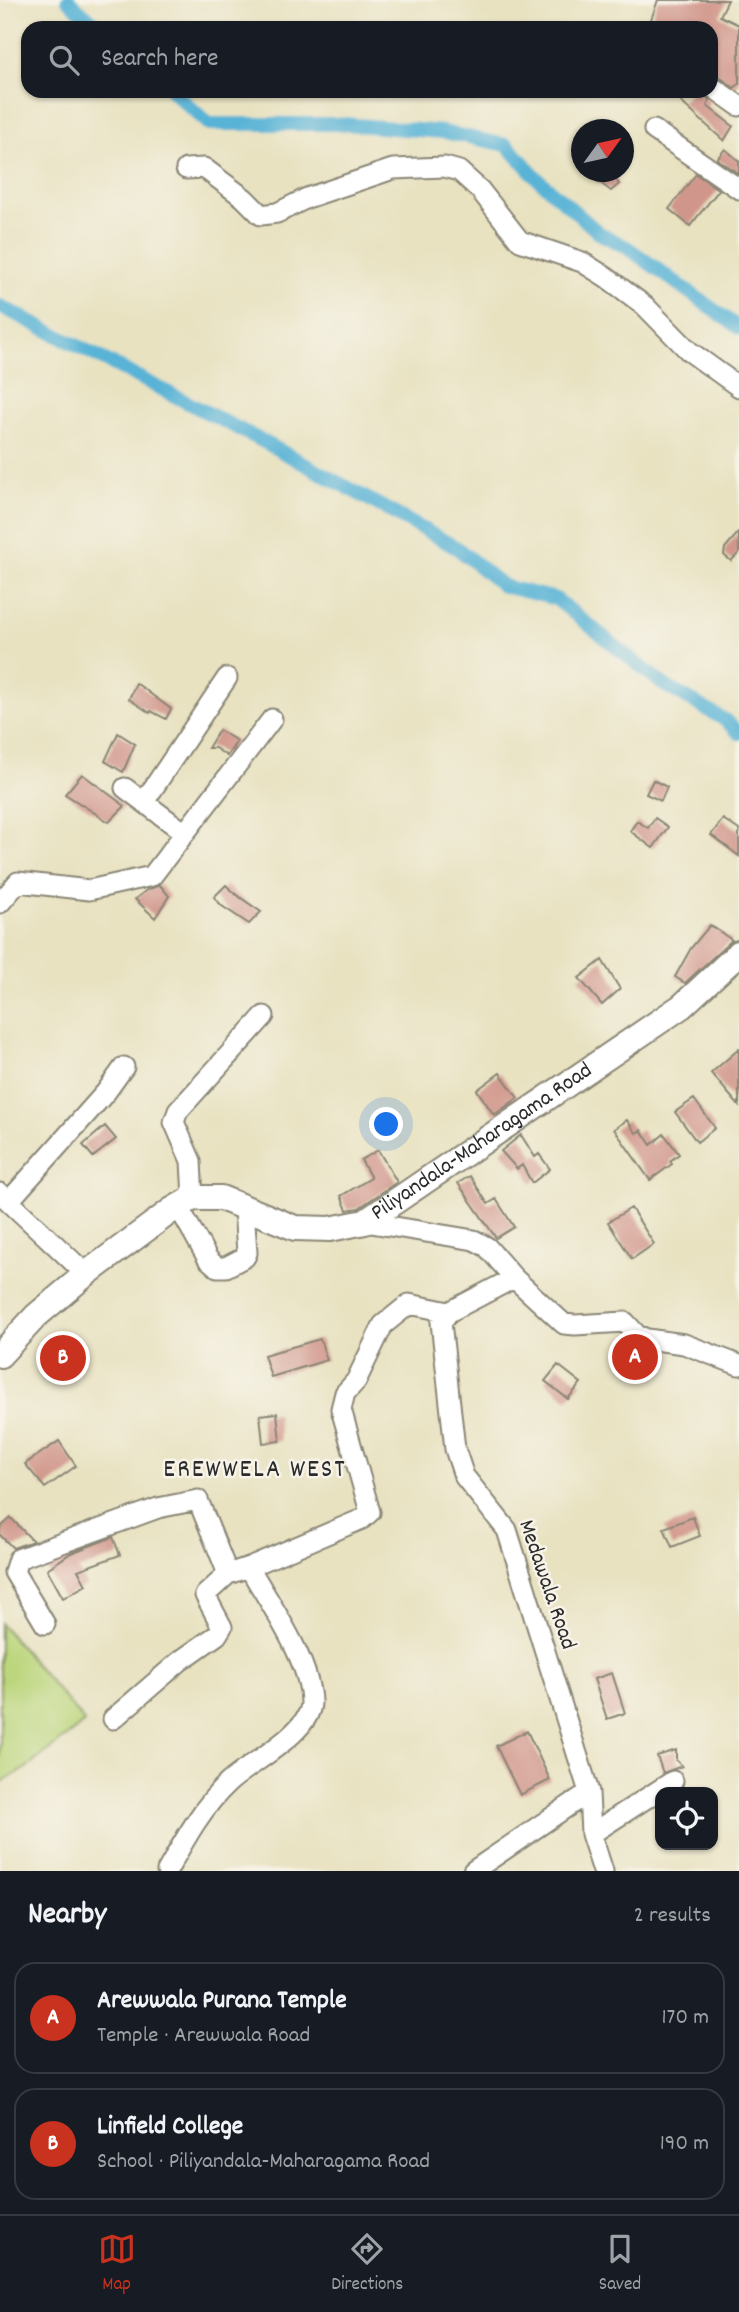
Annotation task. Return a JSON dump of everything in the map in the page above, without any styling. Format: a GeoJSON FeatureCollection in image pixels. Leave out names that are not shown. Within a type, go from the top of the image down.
{"type":"FeatureCollection","features":[{"type":"Feature","properties":{"kind":"main road","name":"Piliyandala-Maharagama Road"},"geometry":{"type":"LineString","coordinates":[[186,1202],[220,1198],[295,1228],[312,1230],[365,1222],[682,1006],[739,954]]}},
{"type":"Feature","properties":{"kind":"main road"},"geometry":{"type":"LineString","coordinates":[[0,1356],[36,1316],[86,1274],[186,1202]]}},
{"type":"Feature","properties":{"kind":"street"},"geometry":{"type":"LineString","coordinates":[[718,91],[739,106]]}},
{"type":"Feature","properties":{"kind":"street"},"geometry":{"type":"LineString","coordinates":[[654,130],[739,189]]}},
{"type":"Feature","properties":{"kind":"street"},"geometry":{"type":"LineString","coordinates":[[186,169],[204,168],[244,198],[261,215],[277,213],[307,198],[393,169],[445,167],[459,171],[480,190],[520,241],[582,262],[606,277],[645,306],[689,351],[739,387]]}},
{"type":"Feature","properties":{"kind":"street"},"geometry":{"type":"LineString","coordinates":[[144,802],[226,678]]}},
{"type":"Feature","properties":{"kind":"street"},"geometry":{"type":"LineString","coordinates":[[0,903],[18,882],[89,890],[152,876],[272,719]]}},
{"type":"Feature","properties":{"kind":"street"},"geometry":{"type":"LineString","coordinates":[[125,788],[185,833]]}},
{"type":"Feature","properties":{"kind":"street"},"geometry":{"type":"LineString","coordinates":[[244,1208],[246,1257],[226,1267],[217,1267],[208,1259],[186,1202],[191,1161],[174,1122],[177,1111],[264,1016]]}},
{"type":"Feature","properties":{"kind":"street"},"geometry":{"type":"LineString","coordinates":[[86,1274],[4,1197],[106,1092],[124,1067]]}},
{"type":"Feature","properties":{"kind":"street"},"geometry":{"type":"LineString","coordinates":[[365,1222],[474,1240],[487,1247],[514,1278],[564,1324],[625,1322],[637,1335],[647,1339],[684,1343],[739,1365]]}},
{"type":"Feature","properties":{"kind":"street"},"geometry":{"type":"LineString","coordinates":[[113,1719],[180,1661],[217,1635],[222,1627],[205,1595],[228,1574],[362,1519],[370,1512],[341,1409],[345,1393],[356,1381],[383,1325],[409,1304],[449,1312],[514,1278]]}},
{"type":"Feature","properties":{"kind":"street","name":"Medawala Road"},"geometry":{"type":"LineString","coordinates":[[449,1312],[441,1322],[455,1449],[464,1476],[507,1531],[589,1792],[591,1834],[603,1871]]}},
{"type":"Feature","properties":{"kind":"street"},"geometry":{"type":"LineString","coordinates":[[45,1624],[14,1572],[18,1559],[158,1508],[198,1500],[228,1574]]}},
{"type":"Feature","properties":{"kind":"street"},"geometry":{"type":"LineString","coordinates":[[167,1871],[196,1821],[227,1783],[297,1730],[309,1716],[311,1702],[303,1664],[250,1567]]}},
{"type":"Feature","properties":{"kind":"street"},"geometry":{"type":"LineString","coordinates":[[591,1834],[673,1781]]}},
{"type":"Feature","properties":{"kind":"street"},"geometry":{"type":"LineString","coordinates":[[473,1871],[589,1792]]}},
{"type":"Feature","properties":{"kind":"green space"},"geometry":{"type":"Polygon","coordinates":[[[0,1623],[85,1722],[26,1768],[0,1783],[0,1623]]]}},
{"type":"Feature","properties":{"kind":"building"},"geometry":{"type":"Polygon","coordinates":[[[658,0],[728,0],[720,16],[739,25],[739,84],[734,88],[718,76],[718,21],[650,21],[658,0]]]}},
{"type":"Feature","properties":{"kind":"building"},"geometry":{"type":"Polygon","coordinates":[[[685,98],[710,100],[707,106],[733,126],[724,141],[681,102],[685,98]]]}},
{"type":"Feature","properties":{"kind":"building"},"geometry":{"type":"Polygon","coordinates":[[[725,149],[739,161],[739,174],[717,159],[725,149]]]}},
{"type":"Feature","properties":{"kind":"building"},"geometry":{"type":"Polygon","coordinates":[[[696,174],[719,190],[690,226],[669,209],[696,174]]]}},
{"type":"Feature","properties":{"kind":"building"},"geometry":{"type":"Polygon","coordinates":[[[599,182],[618,182],[619,184],[611,191],[599,182]]]}},
{"type":"Feature","properties":{"kind":"building"},"geometry":{"type":"Polygon","coordinates":[[[739,532],[739,553],[731,561],[724,555],[725,548],[739,532]]]}},
{"type":"Feature","properties":{"kind":"building"},"geometry":{"type":"Polygon","coordinates":[[[136,683],[171,709],[166,719],[151,711],[150,713],[129,699],[136,683]]]}},
{"type":"Feature","properties":{"kind":"building"},"geometry":{"type":"Polygon","coordinates":[[[219,730],[237,741],[227,756],[215,748],[208,748],[219,730]]]}},
{"type":"Feature","properties":{"kind":"building"},"geometry":{"type":"Polygon","coordinates":[[[118,733],[135,744],[123,772],[105,761],[118,733]]]}},
{"type":"Feature","properties":{"kind":"building"},"geometry":{"type":"Polygon","coordinates":[[[82,774],[125,806],[109,822],[65,794],[82,774]]]}},
{"type":"Feature","properties":{"kind":"building"},"geometry":{"type":"Polygon","coordinates":[[[653,780],[667,787],[661,801],[646,794],[653,780]]]}},
{"type":"Feature","properties":{"kind":"building"},"geometry":{"type":"Polygon","coordinates":[[[655,818],[668,827],[653,848],[630,831],[637,821],[648,828],[655,818]]]}},
{"type":"Feature","properties":{"kind":"building"},"geometry":{"type":"Polygon","coordinates":[[[723,819],[739,830],[739,856],[711,835],[723,819]]]}},
{"type":"Feature","properties":{"kind":"building"},"geometry":{"type":"Polygon","coordinates":[[[160,885],[169,896],[155,918],[135,899],[160,885]]]}},
{"type":"Feature","properties":{"kind":"building"},"geometry":{"type":"Polygon","coordinates":[[[226,885],[261,912],[249,924],[222,906],[214,897],[226,885]]]}},
{"type":"Feature","properties":{"kind":"building"},"geometry":{"type":"Polygon","coordinates":[[[710,925],[732,940],[685,983],[675,977],[691,948],[710,925]]]}},
{"type":"Feature","properties":{"kind":"building"},"geometry":{"type":"Polygon","coordinates":[[[602,960],[620,989],[602,1005],[579,978],[602,960]]]}},
{"type":"Feature","properties":{"kind":"building"},"geometry":{"type":"Polygon","coordinates":[[[739,1049],[739,1106],[711,1073],[739,1049]]]}},
{"type":"Feature","properties":{"kind":"building"},"geometry":{"type":"Polygon","coordinates":[[[500,1073],[518,1098],[494,1115],[477,1090],[500,1073]]]}},
{"type":"Feature","properties":{"kind":"building"},"geometry":{"type":"Polygon","coordinates":[[[694,1099],[715,1128],[697,1142],[675,1112],[694,1099]]]}},
{"type":"Feature","properties":{"kind":"building"},"geometry":{"type":"Polygon","coordinates":[[[627,1120],[636,1133],[641,1130],[651,1145],[664,1134],[679,1154],[670,1161],[672,1164],[650,1180],[614,1129],[627,1120]]]}},
{"type":"Feature","properties":{"kind":"building"},"geometry":{"type":"Polygon","coordinates":[[[105,1126],[116,1139],[93,1157],[83,1145],[105,1126]]]}},
{"type":"Feature","properties":{"kind":"building"},"geometry":{"type":"Polygon","coordinates":[[[521,1135],[535,1157],[539,1154],[550,1169],[532,1183],[522,1165],[517,1169],[501,1151],[521,1135]]]}},
{"type":"Feature","properties":{"kind":"building"},"geometry":{"type":"Polygon","coordinates":[[[378,1150],[397,1182],[359,1208],[347,1210],[341,1196],[371,1178],[361,1160],[378,1150]]]}},
{"type":"Feature","properties":{"kind":"building"},"geometry":{"type":"Polygon","coordinates":[[[470,1176],[488,1204],[496,1199],[514,1227],[496,1238],[458,1183],[470,1176]]]}},
{"type":"Feature","properties":{"kind":"building"},"geometry":{"type":"Polygon","coordinates":[[[631,1208],[654,1244],[632,1259],[608,1222],[631,1208]]]}},
{"type":"Feature","properties":{"kind":"building"},"geometry":{"type":"Polygon","coordinates":[[[320,1339],[327,1360],[271,1377],[264,1355],[320,1339]]]}},
{"type":"Feature","properties":{"kind":"building"},"geometry":{"type":"Polygon","coordinates":[[[558,1365],[581,1383],[568,1399],[545,1381],[558,1365]]]}},
{"type":"Feature","properties":{"kind":"building"},"geometry":{"type":"Polygon","coordinates":[[[277,1413],[280,1441],[263,1443],[260,1415],[277,1413]]]}},
{"type":"Feature","properties":{"kind":"building"},"geometry":{"type":"Polygon","coordinates":[[[59,1441],[76,1466],[45,1488],[25,1464],[59,1441]]]}},
{"type":"Feature","properties":{"kind":"building"},"geometry":{"type":"Polygon","coordinates":[[[693,1517],[700,1536],[672,1547],[664,1528],[693,1517]]]}},
{"type":"Feature","properties":{"kind":"building"},"geometry":{"type":"Polygon","coordinates":[[[11,1518],[33,1541],[13,1548],[0,1535],[0,1528],[11,1518]]]}},
{"type":"Feature","properties":{"kind":"building"},"geometry":{"type":"Polygon","coordinates":[[[113,1537],[120,1555],[78,1570],[86,1585],[63,1598],[47,1569],[71,1553],[113,1537]]]}},
{"type":"Feature","properties":{"kind":"building"},"geometry":{"type":"Polygon","coordinates":[[[612,1673],[625,1713],[607,1719],[594,1679],[612,1673]]]}},
{"type":"Feature","properties":{"kind":"building"},"geometry":{"type":"Polygon","coordinates":[[[527,1731],[550,1780],[520,1795],[496,1746],[527,1731]]]}},
{"type":"Feature","properties":{"kind":"building"},"geometry":{"type":"Polygon","coordinates":[[[676,1750],[676,1760],[682,1766],[663,1773],[657,1756],[676,1750]]]}},
{"type":"Feature","properties":{"kind":"waterway"},"geometry":{"type":"LineString","coordinates":[[68,0],[92,21]]}},
{"type":"Feature","properties":{"kind":"waterway"},"geometry":{"type":"LineString","coordinates":[[180,98],[209,124],[343,124],[443,132],[507,145],[539,180],[599,233],[628,248],[739,328]]}},
{"type":"Feature","properties":{"kind":"waterway"},"geometry":{"type":"LineString","coordinates":[[0,306],[268,444],[457,548],[503,586],[556,599],[664,685],[725,720],[739,733]]}},
{"type":"Feature","properties":{"kind":"place","name":"Arewwala Purana Temple"},"geometry":{"type":"Point","coordinates":[635,1357]}},
{"type":"Feature","properties":{"kind":"place","name":"Linfield College"},"geometry":{"type":"Point","coordinates":[63,1358]}},
{"type":"Feature","properties":{"kind":"district","name":"EREWWELA WEST"},"geometry":{"type":"Point","coordinates":[255,1470]}}]}
